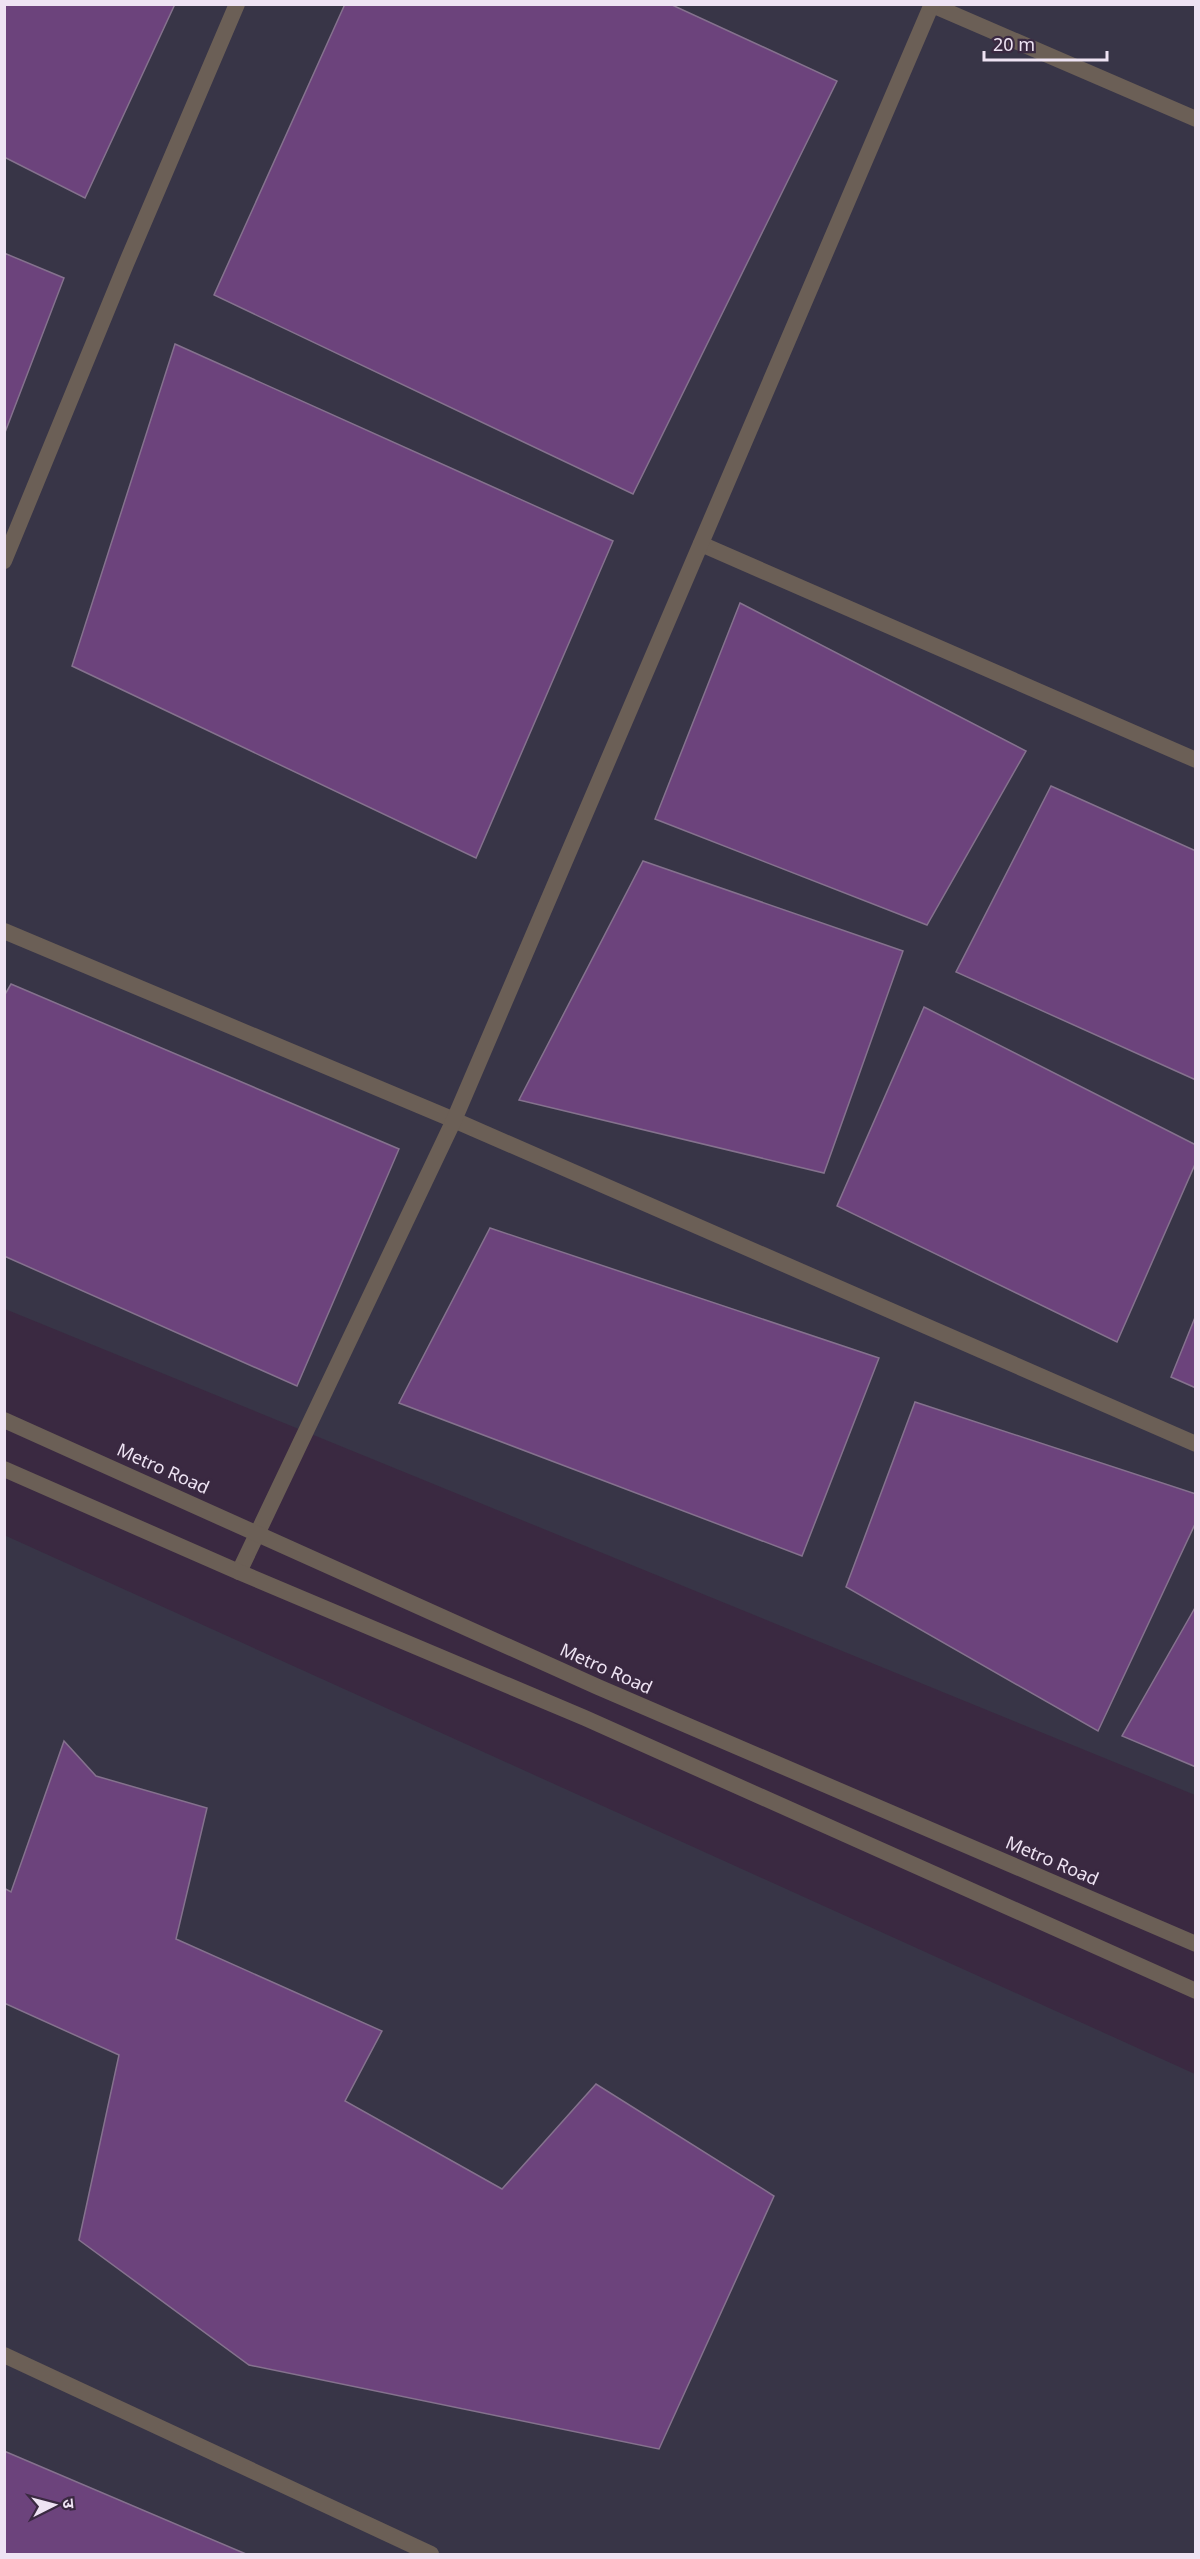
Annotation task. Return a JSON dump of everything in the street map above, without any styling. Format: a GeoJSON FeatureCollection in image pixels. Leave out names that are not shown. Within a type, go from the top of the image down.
{"type":"FeatureCollection","features":[{"type":"Feature","properties":{"kind":"street"},"geometry":{"type":"LineString","coordinates":[[4,561],[126,264],[237,4]]}},
{"type":"Feature","properties":{"kind":"street"},"geometry":{"type":"LineString","coordinates":[[240,1572],[454,1120],[932,5],[1196,118]]}},
{"type":"Feature","properties":{"kind":"street"},"geometry":{"type":"LineString","coordinates":[[701,544],[1196,760]]}},
{"type":"Feature","properties":{"kind":"street"},"geometry":{"type":"LineString","coordinates":[[4,931],[454,1120],[1196,1444]]}},
{"type":"Feature","properties":{"kind":"street","name":"Metro Road"},"geometry":{"type":"LineString","coordinates":[[4,1420],[598,1688],[1196,1944]]}},
{"type":"Feature","properties":{"kind":"street"},"geometry":{"type":"LineString","coordinates":[[4,1469],[585,1718],[1196,1991]]}},
{"type":"Feature","properties":{"kind":"street"},"geometry":{"type":"LineString","coordinates":[[4,2355],[431,2554]]}},
{"type":"Feature","properties":{"kind":"shaded area"},"geometry":{"type":"Polygon","coordinates":[[[4,5],[1195,5],[1195,1795],[5,1309],[4,5]]]}},
{"type":"Feature","properties":{"kind":"shaded area"},"geometry":{"type":"Polygon","coordinates":[[[4,1535],[1195,2074],[1195,2554],[5,2554],[4,1535]]]}},
{"type":"Feature","properties":{"kind":"building"},"geometry":{"type":"Polygon","coordinates":[[[4,4],[175,4],[85,198],[4,157],[4,4]]]}},
{"type":"Feature","properties":{"kind":"building"},"geometry":{"type":"Polygon","coordinates":[[[345,4],[670,4],[837,81],[633,494],[214,295],[345,4]]]}},
{"type":"Feature","properties":{"kind":"building"},"geometry":{"type":"Polygon","coordinates":[[[4,253],[64,278],[4,435],[4,253]]]}},
{"type":"Feature","properties":{"kind":"building"},"geometry":{"type":"Polygon","coordinates":[[[175,344],[613,541],[476,858],[72,666],[175,344]]]}},
{"type":"Feature","properties":{"kind":"building"},"geometry":{"type":"Polygon","coordinates":[[[740,603],[1026,751],[927,925],[655,819],[740,603]]]}},
{"type":"Feature","properties":{"kind":"building"},"geometry":{"type":"Polygon","coordinates":[[[1051,786],[1196,851],[1196,1080],[956,972],[1051,786]]]}},
{"type":"Feature","properties":{"kind":"building"},"geometry":{"type":"Polygon","coordinates":[[[643,861],[903,951],[824,1173],[519,1100],[643,861]]]}},
{"type":"Feature","properties":{"kind":"building"},"geometry":{"type":"Polygon","coordinates":[[[11,984],[399,1149],[297,1386],[4,1256],[4,996],[11,984]]]}},
{"type":"Feature","properties":{"kind":"building"},"geometry":{"type":"Polygon","coordinates":[[[924,1007],[1196,1145],[1196,1162],[1117,1342],[837,1206],[924,1007]]]}},
{"type":"Feature","properties":{"kind":"building"},"geometry":{"type":"Polygon","coordinates":[[[490,1228],[879,1358],[802,1556],[399,1403],[490,1228]]]}},
{"type":"Feature","properties":{"kind":"building"},"geometry":{"type":"Polygon","coordinates":[[[1196,1315],[1196,1388],[1171,1377],[1196,1315]]]}},
{"type":"Feature","properties":{"kind":"building"},"geometry":{"type":"Polygon","coordinates":[[[915,1402],[1196,1494],[1196,1522],[1098,1731],[846,1587],[915,1402]]]}},
{"type":"Feature","properties":{"kind":"building"},"geometry":{"type":"Polygon","coordinates":[[[1196,1606],[1196,1767],[1122,1736],[1196,1606]]]}},
{"type":"Feature","properties":{"kind":"building"},"geometry":{"type":"Polygon","coordinates":[[[64,1741],[96,1776],[207,1808],[176,1939],[382,2031],[345,2101],[502,2189],[596,2084],[774,2196],[659,2449],[249,2365],[79,2240],[119,2055],[4,2003],[4,1888],[11,1892],[64,1741]]]}},
{"type":"Feature","properties":{"kind":"building"},"geometry":{"type":"Polygon","coordinates":[[[4,2451],[246,2554],[4,2554],[4,2451]]]}}]}
